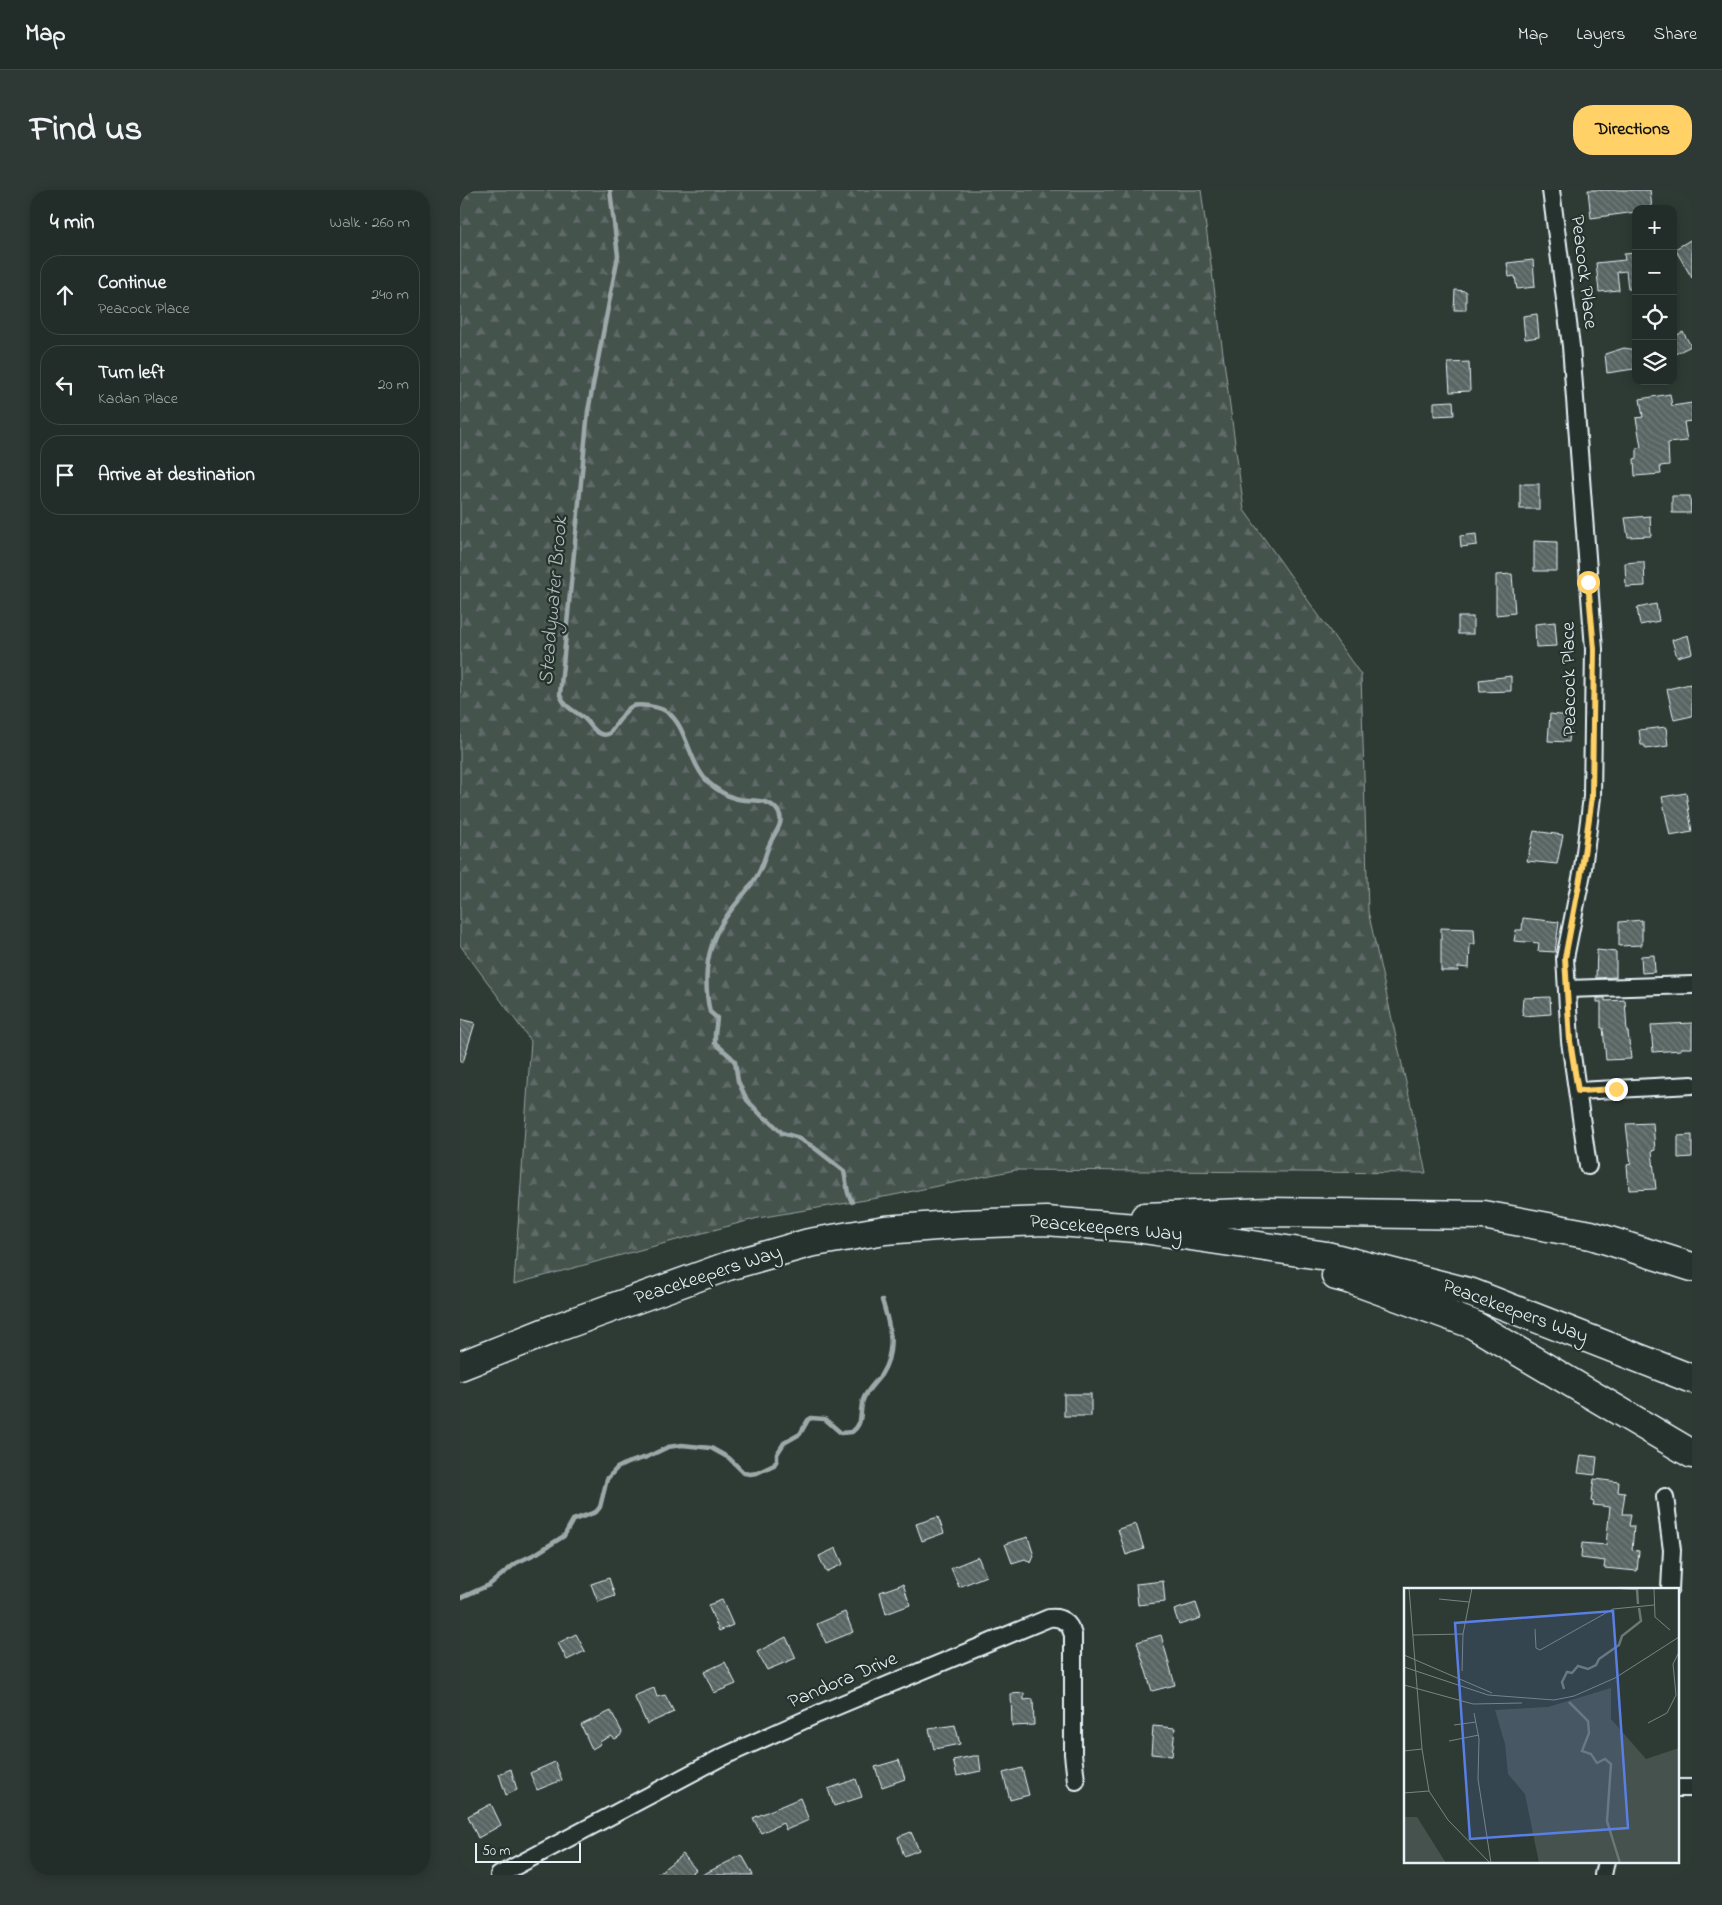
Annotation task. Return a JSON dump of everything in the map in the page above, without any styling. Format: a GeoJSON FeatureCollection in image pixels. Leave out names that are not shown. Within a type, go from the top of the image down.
{"type":"FeatureCollection","features":[{"type":"Feature","properties":{"kind":"highway"},"geometry":{"type":"LineString","coordinates":[[1046,1221],[1268,1212],[1484,1215],[1591,1235],[1692,1267]]}},
{"type":"Feature","properties":{"kind":"highway","name":"Peacekeepers Way"},"geometry":{"type":"LineString","coordinates":[[460,1366],[529,1338],[728,1266],[809,1243],[885,1230],[963,1224],[1046,1221],[1136,1228],[1327,1256],[1472,1293],[1692,1379]]}},
{"type":"Feature","properties":{"kind":"highway"},"geometry":{"type":"LineString","coordinates":[[1136,1228],[1352,1280],[1472,1324],[1692,1454]]}},
{"type":"Feature","properties":{"kind":"street","name":"Peacock Place"},"geometry":{"type":"LineString","coordinates":[[1551,190],[1571,346],[1594,649],[1592,797],[1582,868],[1565,958],[1570,1041],[1588,1166]]}},
{"type":"Feature","properties":{"kind":"street"},"geometry":{"type":"LineString","coordinates":[[1568,989],[1692,986]]}},
{"type":"Feature","properties":{"kind":"street"},"geometry":{"type":"LineString","coordinates":[[1578,1091],[1692,1085]]}},
{"type":"Feature","properties":{"kind":"street"},"geometry":{"type":"LineString","coordinates":[[1664,1497],[1672,1550],[1670,1588]]}},
{"type":"Feature","properties":{"kind":"street","name":"Pandora Drive"},"geometry":{"type":"LineString","coordinates":[[499,1875],[720,1758],[802,1721],[1048,1618],[1060,1618],[1065,1621],[1073,1635],[1073,1754],[1076,1780]]}},
{"type":"Feature","properties":{"kind":"street"},"geometry":{"type":"LineString","coordinates":[[1603,1875],[1606,1862]]}},
{"type":"Feature","properties":{"kind":"green space"},"geometry":{"type":"Polygon","coordinates":[[[460,190],[1201,190],[1244,510],[1361,675],[1368,911],[1426,1173],[1015,1170],[889,1196],[758,1218],[514,1284],[531,1041],[460,945],[460,190]]]}},
{"type":"Feature","properties":{"kind":"building"},"geometry":{"type":"Polygon","coordinates":[[[1588,190],[1650,190],[1652,205],[1632,205],[1632,213],[1591,218],[1588,190]]]}},
{"type":"Feature","properties":{"kind":"building"},"geometry":{"type":"Polygon","coordinates":[[[1692,239],[1692,278],[1677,252],[1677,248],[1692,239]]]}},
{"type":"Feature","properties":{"kind":"building"},"geometry":{"type":"Polygon","coordinates":[[[1632,253],[1632,289],[1628,289],[1626,271],[1617,272],[1619,290],[1599,292],[1596,263],[1625,260],[1624,254],[1632,253]]]}},
{"type":"Feature","properties":{"kind":"building"},"geometry":{"type":"Polygon","coordinates":[[[1533,260],[1535,287],[1517,289],[1515,276],[1509,277],[1507,263],[1533,260]]]}},
{"type":"Feature","properties":{"kind":"building"},"geometry":{"type":"Polygon","coordinates":[[[1455,290],[1466,291],[1466,310],[1454,310],[1455,290]]]}},
{"type":"Feature","properties":{"kind":"building"},"geometry":{"type":"Polygon","coordinates":[[[1537,314],[1539,337],[1525,339],[1523,316],[1537,314]]]}},
{"type":"Feature","properties":{"kind":"building"},"geometry":{"type":"Polygon","coordinates":[[[1683,332],[1691,346],[1677,353],[1677,340],[1677,335],[1683,332]]]}},
{"type":"Feature","properties":{"kind":"building"},"geometry":{"type":"Polygon","coordinates":[[[1624,348],[1632,349],[1632,369],[1607,373],[1605,354],[1624,348]]]}},
{"type":"Feature","properties":{"kind":"building"},"geometry":{"type":"Polygon","coordinates":[[[1469,362],[1470,391],[1450,392],[1448,363],[1469,362]]]}},
{"type":"Feature","properties":{"kind":"building"},"geometry":{"type":"Polygon","coordinates":[[[1670,394],[1672,406],[1692,403],[1692,421],[1684,422],[1687,441],[1668,443],[1669,465],[1660,466],[1661,474],[1635,476],[1634,459],[1637,458],[1637,448],[1641,447],[1636,418],[1643,417],[1640,399],[1670,394]]]}},
{"type":"Feature","properties":{"kind":"building"},"geometry":{"type":"Polygon","coordinates":[[[1453,401],[1454,415],[1434,416],[1434,402],[1453,401]]]}},
{"type":"Feature","properties":{"kind":"building"},"geometry":{"type":"Polygon","coordinates":[[[1520,484],[1539,484],[1539,509],[1520,509],[1520,484]]]}},
{"type":"Feature","properties":{"kind":"building"},"geometry":{"type":"Polygon","coordinates":[[[1672,496],[1690,496],[1691,513],[1672,513],[1672,496]]]}},
{"type":"Feature","properties":{"kind":"building"},"geometry":{"type":"Polygon","coordinates":[[[1650,516],[1651,536],[1628,537],[1625,518],[1650,516]]]}},
{"type":"Feature","properties":{"kind":"building"},"geometry":{"type":"Polygon","coordinates":[[[1476,534],[1477,545],[1461,547],[1460,536],[1476,534]]]}},
{"type":"Feature","properties":{"kind":"building"},"geometry":{"type":"Polygon","coordinates":[[[1534,541],[1557,542],[1557,571],[1534,571],[1534,541]]]}},
{"type":"Feature","properties":{"kind":"building"},"geometry":{"type":"Polygon","coordinates":[[[1644,562],[1645,586],[1626,587],[1625,563],[1644,562]]]}},
{"type":"Feature","properties":{"kind":"building"},"geometry":{"type":"Polygon","coordinates":[[[1512,574],[1515,613],[1496,615],[1496,575],[1512,574]]]}},
{"type":"Feature","properties":{"kind":"building"},"geometry":{"type":"Polygon","coordinates":[[[1656,604],[1659,621],[1640,625],[1637,608],[1656,604]]]}},
{"type":"Feature","properties":{"kind":"building"},"geometry":{"type":"Polygon","coordinates":[[[1458,617],[1473,617],[1473,634],[1458,634],[1458,617]]]}},
{"type":"Feature","properties":{"kind":"building"},"geometry":{"type":"Polygon","coordinates":[[[1555,622],[1557,646],[1536,647],[1535,624],[1555,622]]]}},
{"type":"Feature","properties":{"kind":"building"},"geometry":{"type":"Polygon","coordinates":[[[1688,635],[1692,653],[1677,657],[1672,640],[1688,635]]]}},
{"type":"Feature","properties":{"kind":"building"},"geometry":{"type":"Polygon","coordinates":[[[1511,676],[1511,691],[1480,692],[1479,680],[1511,676]]]}},
{"type":"Feature","properties":{"kind":"building"},"geometry":{"type":"Polygon","coordinates":[[[1690,684],[1692,716],[1674,720],[1667,689],[1690,684]]]}},
{"type":"Feature","properties":{"kind":"building"},"geometry":{"type":"Polygon","coordinates":[[[1550,714],[1571,716],[1569,742],[1548,741],[1550,714]]]}},
{"type":"Feature","properties":{"kind":"building"},"geometry":{"type":"Polygon","coordinates":[[[1666,727],[1668,746],[1646,749],[1644,745],[1641,745],[1639,730],[1666,727]]]}},
{"type":"Feature","properties":{"kind":"building"},"geometry":{"type":"Polygon","coordinates":[[[1686,793],[1692,832],[1670,836],[1662,797],[1686,793]]]}},
{"type":"Feature","properties":{"kind":"building"},"geometry":{"type":"Polygon","coordinates":[[[1534,831],[1563,835],[1557,864],[1527,861],[1534,831]]]}},
{"type":"Feature","properties":{"kind":"building"},"geometry":{"type":"Polygon","coordinates":[[[1523,918],[1559,922],[1555,952],[1538,951],[1539,943],[1514,941],[1516,930],[1522,930],[1523,918]]]}},
{"type":"Feature","properties":{"kind":"building"},"geometry":{"type":"Polygon","coordinates":[[[1642,920],[1642,945],[1619,946],[1619,922],[1642,920]]]}},
{"type":"Feature","properties":{"kind":"building"},"geometry":{"type":"Polygon","coordinates":[[[1441,928],[1474,929],[1475,944],[1470,944],[1469,968],[1458,967],[1458,971],[1441,971],[1441,928]]]}},
{"type":"Feature","properties":{"kind":"building"},"geometry":{"type":"Polygon","coordinates":[[[1597,950],[1616,952],[1616,977],[1596,978],[1597,950]]]}},
{"type":"Feature","properties":{"kind":"building"},"geometry":{"type":"Polygon","coordinates":[[[1654,955],[1655,972],[1642,973],[1641,956],[1654,955]]]}},
{"type":"Feature","properties":{"kind":"building"},"geometry":{"type":"Polygon","coordinates":[[[1550,997],[1551,1014],[1523,1016],[1523,998],[1550,997]]]}},
{"type":"Feature","properties":{"kind":"building"},"geometry":{"type":"Polygon","coordinates":[[[1597,998],[1605,998],[1605,1001],[1625,1000],[1631,1059],[1606,1060],[1603,1028],[1601,1028],[1601,1002],[1597,1002],[1597,998]]]}},
{"type":"Feature","properties":{"kind":"building"},"geometry":{"type":"Polygon","coordinates":[[[460,1019],[475,1023],[463,1062],[460,1062],[460,1019]]]}},
{"type":"Feature","properties":{"kind":"building"},"geometry":{"type":"Polygon","coordinates":[[[1692,1023],[1692,1048],[1653,1052],[1651,1025],[1692,1023]]]}},
{"type":"Feature","properties":{"kind":"building"},"geometry":{"type":"Polygon","coordinates":[[[1653,1123],[1655,1150],[1652,1151],[1656,1189],[1629,1190],[1627,1165],[1631,1164],[1626,1124],[1653,1123]]]}},
{"type":"Feature","properties":{"kind":"building"},"geometry":{"type":"Polygon","coordinates":[[[1692,1135],[1692,1157],[1678,1158],[1678,1136],[1692,1135]]]}},
{"type":"Feature","properties":{"kind":"building"},"geometry":{"type":"Polygon","coordinates":[[[1064,1394],[1091,1394],[1091,1416],[1064,1416],[1064,1394]]]}},
{"type":"Feature","properties":{"kind":"building"},"geometry":{"type":"Polygon","coordinates":[[[1581,1455],[1597,1457],[1595,1475],[1578,1473],[1581,1455]]]}},
{"type":"Feature","properties":{"kind":"building"},"geometry":{"type":"Polygon","coordinates":[[[1594,1479],[1619,1482],[1618,1492],[1625,1493],[1622,1514],[1631,1514],[1629,1526],[1634,1526],[1632,1550],[1639,1551],[1637,1571],[1604,1568],[1605,1561],[1581,1558],[1582,1543],[1606,1545],[1610,1507],[1593,1505],[1594,1502],[1591,1501],[1594,1479]]]}},
{"type":"Feature","properties":{"kind":"building"},"geometry":{"type":"Polygon","coordinates":[[[938,1517],[944,1533],[922,1541],[916,1524],[938,1517]]]}},
{"type":"Feature","properties":{"kind":"building"},"geometry":{"type":"Polygon","coordinates":[[[1136,1524],[1144,1549],[1126,1555],[1118,1529],[1136,1524]]]}},
{"type":"Feature","properties":{"kind":"building"},"geometry":{"type":"Polygon","coordinates":[[[1028,1537],[1034,1556],[1031,1563],[1025,1559],[1012,1563],[1005,1544],[1028,1537]]]}},
{"type":"Feature","properties":{"kind":"building"},"geometry":{"type":"Polygon","coordinates":[[[836,1548],[843,1564],[826,1572],[819,1556],[836,1548]]]}},
{"type":"Feature","properties":{"kind":"building"},"geometry":{"type":"Polygon","coordinates":[[[978,1557],[986,1576],[959,1587],[951,1568],[978,1557]]]}},
{"type":"Feature","properties":{"kind":"building"},"geometry":{"type":"Polygon","coordinates":[[[609,1578],[615,1596],[598,1602],[591,1584],[609,1578]]]}},
{"type":"Feature","properties":{"kind":"building"},"geometry":{"type":"Polygon","coordinates":[[[1163,1581],[1165,1602],[1138,1605],[1136,1584],[1163,1581]]]}},
{"type":"Feature","properties":{"kind":"building"},"geometry":{"type":"Polygon","coordinates":[[[903,1584],[910,1605],[886,1614],[880,1592],[903,1584]]]}},
{"type":"Feature","properties":{"kind":"building"},"geometry":{"type":"Polygon","coordinates":[[[722,1600],[733,1625],[719,1631],[708,1605],[722,1600]]]}},
{"type":"Feature","properties":{"kind":"building"},"geometry":{"type":"Polygon","coordinates":[[[1196,1603],[1201,1618],[1179,1625],[1174,1610],[1196,1603]]]}},
{"type":"Feature","properties":{"kind":"building"},"geometry":{"type":"Polygon","coordinates":[[[845,1612],[853,1632],[826,1643],[817,1624],[845,1612]]]}},
{"type":"Feature","properties":{"kind":"building"},"geometry":{"type":"Polygon","coordinates":[[[576,1634],[585,1651],[567,1660],[558,1643],[576,1634]]]}},
{"type":"Feature","properties":{"kind":"building"},"geometry":{"type":"Polygon","coordinates":[[[1161,1635],[1175,1685],[1152,1691],[1137,1642],[1161,1635]]]}},
{"type":"Feature","properties":{"kind":"building"},"geometry":{"type":"Polygon","coordinates":[[[786,1637],[796,1658],[767,1670],[757,1652],[786,1637]]]}},
{"type":"Feature","properties":{"kind":"building"},"geometry":{"type":"Polygon","coordinates":[[[725,1662],[736,1684],[714,1693],[704,1672],[725,1662]]]}},
{"type":"Feature","properties":{"kind":"building"},"geometry":{"type":"Polygon","coordinates":[[[654,1688],[657,1697],[665,1695],[674,1712],[647,1724],[634,1696],[654,1688]]]}},
{"type":"Feature","properties":{"kind":"building"},"geometry":{"type":"Polygon","coordinates":[[[1024,1693],[1024,1700],[1033,1699],[1034,1725],[1012,1726],[1011,1694],[1024,1693]]]}},
{"type":"Feature","properties":{"kind":"building"},"geometry":{"type":"Polygon","coordinates":[[[611,1711],[622,1732],[620,1736],[615,1739],[611,1736],[601,1741],[599,1745],[592,1749],[581,1725],[611,1711]]]}},
{"type":"Feature","properties":{"kind":"building"},"geometry":{"type":"Polygon","coordinates":[[[955,1725],[960,1744],[934,1749],[929,1729],[955,1725]]]}},
{"type":"Feature","properties":{"kind":"building"},"geometry":{"type":"Polygon","coordinates":[[[1153,1726],[1175,1728],[1172,1756],[1151,1754],[1153,1726]]]}},
{"type":"Feature","properties":{"kind":"building"},"geometry":{"type":"Polygon","coordinates":[[[979,1756],[981,1771],[957,1776],[953,1760],[979,1756]]]}},
{"type":"Feature","properties":{"kind":"building"},"geometry":{"type":"Polygon","coordinates":[[[899,1760],[905,1779],[882,1787],[875,1767],[899,1760]]]}},
{"type":"Feature","properties":{"kind":"building"},"geometry":{"type":"Polygon","coordinates":[[[555,1762],[562,1780],[537,1790],[530,1773],[555,1762]]]}},
{"type":"Feature","properties":{"kind":"building"},"geometry":{"type":"Polygon","coordinates":[[[1022,1768],[1029,1795],[1010,1800],[1003,1773],[1022,1768]]]}},
{"type":"Feature","properties":{"kind":"building"},"geometry":{"type":"Polygon","coordinates":[[[511,1769],[517,1790],[506,1795],[499,1774],[511,1769]]]}},
{"type":"Feature","properties":{"kind":"building"},"geometry":{"type":"Polygon","coordinates":[[[856,1779],[862,1797],[834,1806],[828,1789],[856,1779]]]}},
{"type":"Feature","properties":{"kind":"building"},"geometry":{"type":"Polygon","coordinates":[[[800,1798],[809,1820],[786,1830],[783,1823],[761,1833],[753,1818],[800,1798]]]}},
{"type":"Feature","properties":{"kind":"building"},"geometry":{"type":"Polygon","coordinates":[[[491,1804],[501,1825],[478,1838],[468,1816],[491,1804]]]}},
{"type":"Feature","properties":{"kind":"building"},"geometry":{"type":"Polygon","coordinates":[[[911,1832],[919,1850],[904,1856],[898,1837],[911,1832]]]}},
{"type":"Feature","properties":{"kind":"building"},"geometry":{"type":"Polygon","coordinates":[[[683,1854],[696,1870],[689,1875],[656,1875],[683,1854]]]}},
{"type":"Feature","properties":{"kind":"building"},"geometry":{"type":"Polygon","coordinates":[[[742,1855],[753,1875],[702,1875],[742,1855]]]}},
{"type":"Feature","properties":{"kind":"waterway","name":"Steadywater Brook"},"geometry":{"type":"LineString","coordinates":[[610,190],[618,256],[588,411],[560,695],[567,706],[584,718],[598,733],[606,735],[610,733],[632,706],[649,706],[665,711],[674,718],[679,726],[697,766],[709,783],[721,792],[734,798],[768,803],[780,814],[779,826],[759,872],[719,927],[710,953],[707,969],[707,995],[710,1012],[717,1018],[715,1043],[735,1062],[738,1081],[747,1100],[762,1116],[782,1133],[796,1137],[812,1146],[844,1171],[848,1193],[852,1202]]}},
{"type":"Feature","properties":{"kind":"waterway","name":"Steadywater Brook"},"geometry":{"type":"LineString","coordinates":[[460,1598],[489,1585],[516,1563],[537,1553],[564,1536],[573,1520],[596,1512],[600,1507],[607,1479],[617,1468],[627,1463],[647,1457],[668,1447],[682,1445],[711,1448],[729,1458],[744,1473],[750,1474],[757,1473],[774,1465],[777,1460],[777,1454],[784,1443],[800,1434],[811,1418],[825,1419],[841,1433],[852,1432],[860,1421],[864,1397],[881,1375],[889,1356],[891,1338],[882,1300]]}},
{"type":"Feature","properties":{"kind":"route"},"geometry":{"type":"LineString","coordinates":[[1588,582],[1594,649],[1592,797],[1582,868],[1565,958],[1570,1041],[1578,1091],[1616,1089]]}}]}
